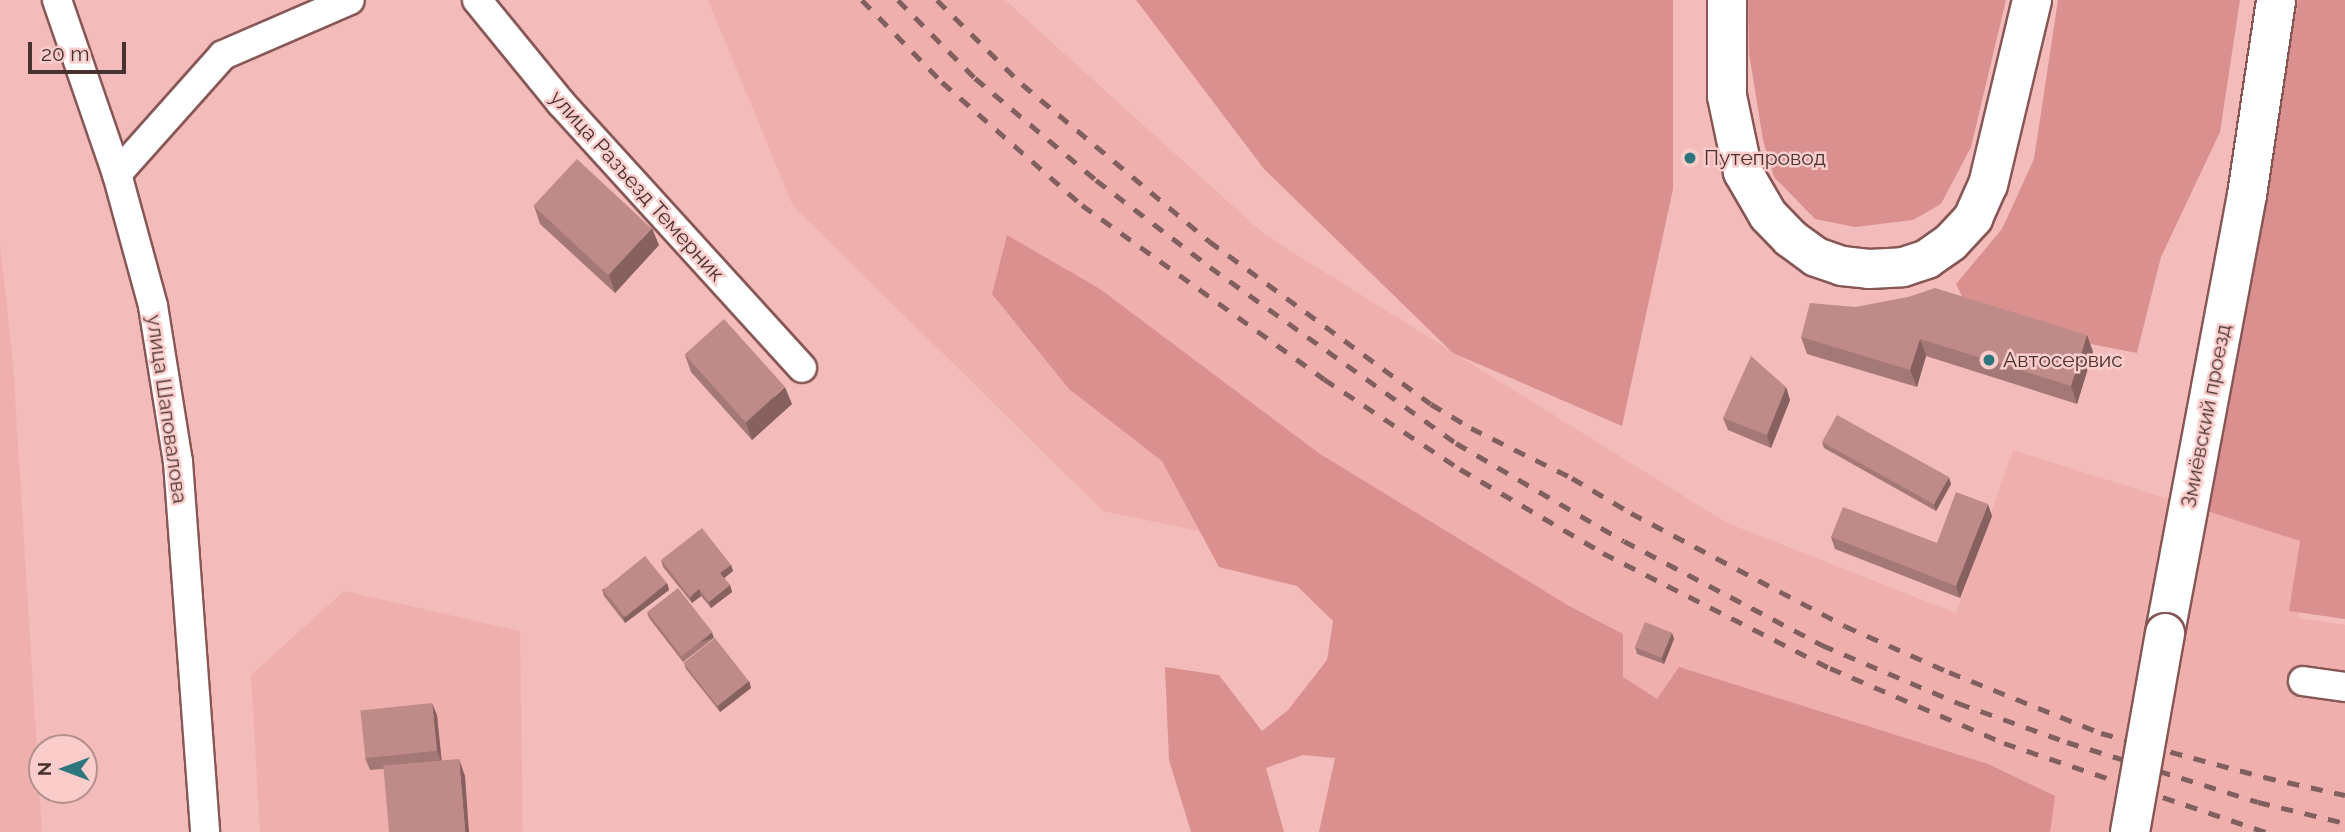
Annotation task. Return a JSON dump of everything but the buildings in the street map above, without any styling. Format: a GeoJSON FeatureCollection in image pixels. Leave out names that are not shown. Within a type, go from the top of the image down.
{"type":"FeatureCollection","features":[{"type":"Feature","properties":{"kind":"main road"},"geometry":{"type":"LineString","coordinates":[[1727,0],[1727,96],[1743,172],[1768,215],[1790,239],[1816,257],[1842,266],[1869,269],[1903,267],[1927,259],[1951,242],[1973,218],[1988,185],[2032,0]]}},
{"type":"Feature","properties":{"kind":"main road","name":"Змиёвский проезд"},"geometry":{"type":"LineString","coordinates":[[2130,832],[2247,195],[2276,0]]}},
{"type":"Feature","properties":{"kind":"street","name":"улица Шаповалова"},"geometry":{"type":"LineString","coordinates":[[57,0],[117,174],[153,306],[178,462],[205,832]]}},
{"type":"Feature","properties":{"kind":"street"},"geometry":{"type":"LineString","coordinates":[[117,174],[223,55],[351,0]]}},
{"type":"Feature","properties":{"kind":"street","name":"улица Разъезд Темерник"},"geometry":{"type":"LineString","coordinates":[[477,0],[561,103],[802,368]]}},
{"type":"Feature","properties":{"kind":"street"},"geometry":{"type":"LineString","coordinates":[[2302,681],[2345,687]]}},
{"type":"Feature","properties":{"kind":"shaded area"},"geometry":{"type":"Polygon","coordinates":[[[708,0],[1005,0],[1265,235],[1727,523],[1956,613],[2013,450],[2301,541],[2298,618],[2345,625],[2345,832],[2034,832],[1523,661],[1354,563],[1103,511],[793,206],[708,0]]]}},
{"type":"Feature","properties":{"kind":"shaded area"},"geometry":{"type":"Polygon","coordinates":[[[1136,0],[1673,0],[1673,189],[1622,426],[1453,353],[1264,169],[1136,0]]]}},
{"type":"Feature","properties":{"kind":"shaded area"},"geometry":{"type":"Polygon","coordinates":[[[1748,0],[2006,0],[1971,147],[1941,204],[1913,220],[1855,227],[1815,219],[1774,177],[1763,140],[1749,53],[1748,0]]]}},
{"type":"Feature","properties":{"kind":"shaded area"},"geometry":{"type":"Polygon","coordinates":[[[2058,0],[2240,0],[2220,132],[2161,257],[2137,353],[1974,321],[1956,284],[2002,229],[2034,159],[2058,0]]]}},
{"type":"Feature","properties":{"kind":"shaded area"},"geometry":{"type":"Polygon","coordinates":[[[2298,0],[2345,0],[2345,619],[2289,611],[2300,541],[2207,511],[2298,0]]]}},
{"type":"Feature","properties":{"kind":"shaded area"},"geometry":{"type":"Polygon","coordinates":[[[1007,235],[1100,289],[1320,454],[1569,606],[1623,634],[1623,677],[1657,699],[1679,667],[1988,764],[2055,796],[2050,832],[1319,832],[1335,758],[1303,755],[1266,768],[1284,832],[1191,832],[1169,760],[1165,667],[1219,675],[1262,731],[1288,710],[1327,660],[1333,621],[1297,586],[1219,567],[1162,461],[1069,389],[992,294],[1007,235]]]}},
{"type":"Feature","properties":{"kind":"shaded area"},"geometry":{"type":"Polygon","coordinates":[[[0,244],[13,363],[36,734],[28,734],[28,804],[40,804],[42,832],[0,832],[0,244]]]}},
{"type":"Feature","properties":{"kind":"shaded area"},"geometry":{"type":"Polygon","coordinates":[[[344,591],[520,631],[523,832],[260,832],[251,675],[344,591]]]}},
{"type":"Feature","properties":{"kind":"railway"},"geometry":{"type":"LineString","coordinates":[[862,0],[942,82],[1082,205],[1324,379],[1460,469],[1603,553],[1830,668],[2004,743],[2265,832]]}},
{"type":"Feature","properties":{"kind":"railway"},"geometry":{"type":"LineString","coordinates":[[898,0],[975,78],[1096,180],[1210,267],[1456,443],[1624,541],[1822,645],[1958,703],[2067,742],[2258,802],[2345,823]]}},
{"type":"Feature","properties":{"kind":"railway"},"geometry":{"type":"LineString","coordinates":[[937,0],[1022,84],[1209,241],[1431,404],[1471,428],[1572,478],[1631,513],[1845,626],[1949,672],[2101,733],[2264,777],[2345,795]]}},
{"type":"Feature","properties":{"kind":"place","name":"Путепровод"},"geometry":{"type":"Point","coordinates":[1690,158]}},
{"type":"Feature","properties":{"kind":"place","name":"Автосервис"},"geometry":{"type":"Point","coordinates":[1989,360]}}]}
